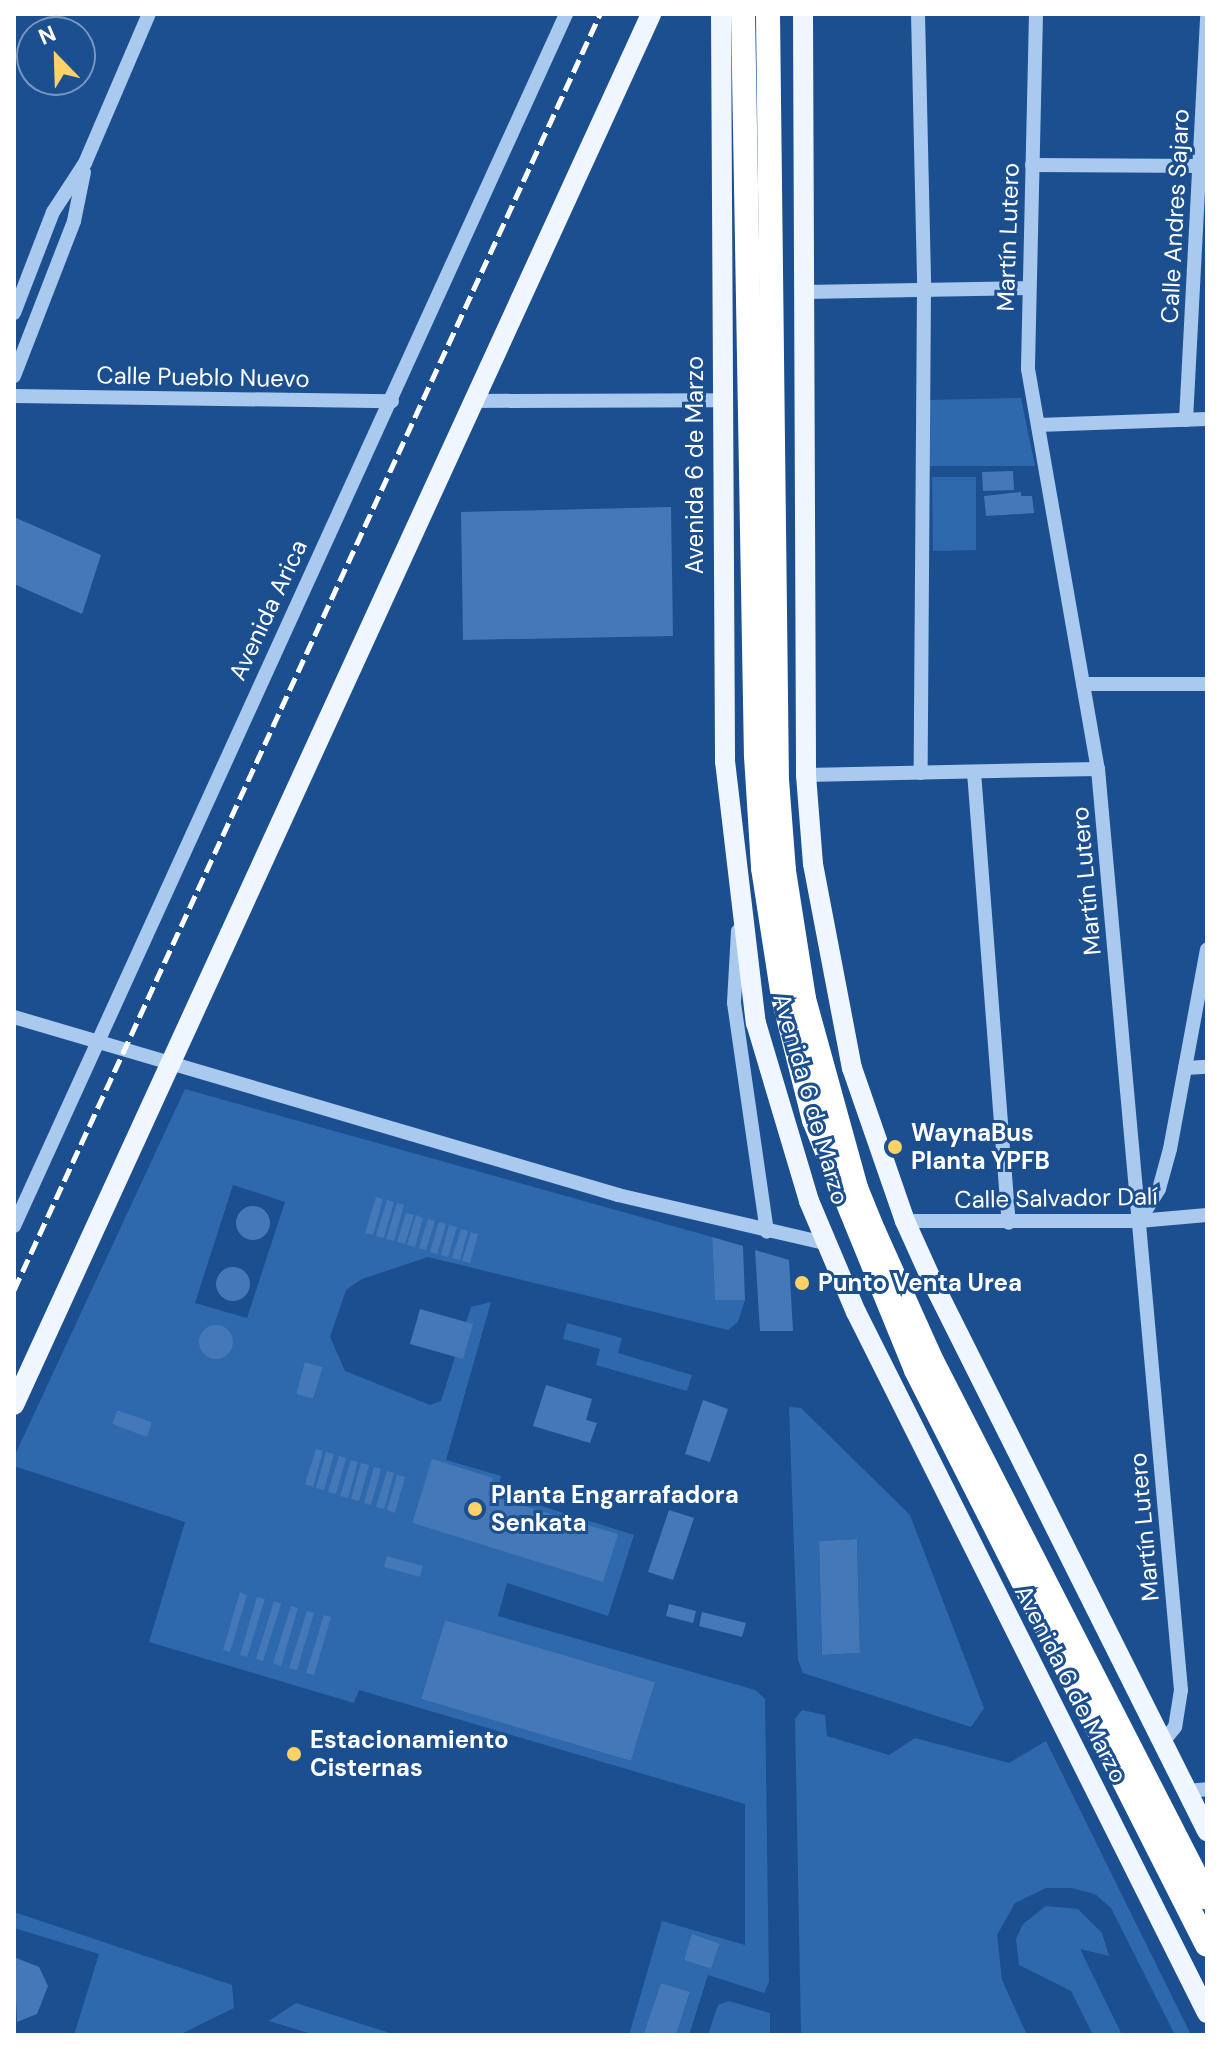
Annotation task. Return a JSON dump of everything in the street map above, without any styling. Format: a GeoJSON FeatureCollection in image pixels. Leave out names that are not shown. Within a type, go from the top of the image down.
{"type":"FeatureCollection","features":[{"type":"Feature","properties":{"kind":"highway","name":"Avenida 6 de Marzo"},"geometry":{"type":"LineString","coordinates":[[743,14],[755,742],[763,868],[783,997],[814,1120],[892,1316],[1207,1945]]}},
{"type":"Feature","properties":{"kind":"highway","name":"Avenida 6 de Marzo"},"geometry":{"type":"LineString","coordinates":[[768,14],[777,780],[804,999],[856,1188],[887,1261],[932,1361],[1207,1898]]}},
{"type":"Feature","properties":{"kind":"main road"},"geometry":{"type":"LineString","coordinates":[[14,1405],[651,14]]}},
{"type":"Feature","properties":{"kind":"main road","name":"Avenida 6 de Marzo"},"geometry":{"type":"LineString","coordinates":[[721,14],[725,761],[739,911],[756,1023],[824,1243],[1207,2013]]}},
{"type":"Feature","properties":{"kind":"main road","name":"Avenida 6 de Marzo"},"geometry":{"type":"LineString","coordinates":[[803,14],[806,775],[813,864],[836,997],[852,1068],[905,1221],[1162,1743],[1197,1790],[1207,1831]]}},
{"type":"Feature","properties":{"kind":"street"},"geometry":{"type":"LineString","coordinates":[[14,313],[53,212],[85,163],[149,14]]}},
{"type":"Feature","properties":{"kind":"street","name":"Avenida Arica"},"geometry":{"type":"LineString","coordinates":[[14,1226],[566,14]]}},
{"type":"Feature","properties":{"kind":"street"},"geometry":{"type":"LineString","coordinates":[[918,14],[924,288],[921,773]]}},
{"type":"Feature","properties":{"kind":"street","name":"Martín Lutero"},"geometry":{"type":"LineString","coordinates":[[1036,14],[1027,288],[1028,369],[1098,769],[1181,1690],[1175,1727],[1162,1743]]}},
{"type":"Feature","properties":{"kind":"street","name":"Calle Andres Sajaro"},"geometry":{"type":"LineString","coordinates":[[1186,420],[1203,165],[1207,14]]}},
{"type":"Feature","properties":{"kind":"street"},"geometry":{"type":"LineString","coordinates":[[14,376],[74,221],[85,163]]}},
{"type":"Feature","properties":{"kind":"street"},"geometry":{"type":"LineString","coordinates":[[1032,165],[1203,165]]}},
{"type":"Feature","properties":{"kind":"street"},"geometry":{"type":"LineString","coordinates":[[805,292],[1027,288]]}},
{"type":"Feature","properties":{"kind":"street","name":"Calle Pueblo Nuevo"},"geometry":{"type":"LineString","coordinates":[[14,396],[392,401]]}},
{"type":"Feature","properties":{"kind":"street"},"geometry":{"type":"LineString","coordinates":[[473,401],[723,400]]}},
{"type":"Feature","properties":{"kind":"street"},"geometry":{"type":"LineString","coordinates":[[1038,425],[1207,419]]}},
{"type":"Feature","properties":{"kind":"street"},"geometry":{"type":"LineString","coordinates":[[1083,684],[1207,684]]}},
{"type":"Feature","properties":{"kind":"street"},"geometry":{"type":"LineString","coordinates":[[806,775],[1098,769]]}},
{"type":"Feature","properties":{"kind":"street"},"geometry":{"type":"LineString","coordinates":[[974,772],[1009,1223]]}},
{"type":"Feature","properties":{"kind":"street"},"geometry":{"type":"LineString","coordinates":[[739,911],[734,1003],[767,1232]]}},
{"type":"Feature","properties":{"kind":"street"},"geometry":{"type":"LineString","coordinates":[[1139,1221],[1159,1189],[1207,949]]}},
{"type":"Feature","properties":{"kind":"street"},"geometry":{"type":"LineString","coordinates":[[14,1017],[618,1195],[824,1243]]}},
{"type":"Feature","properties":{"kind":"street"},"geometry":{"type":"LineString","coordinates":[[1185,1068],[1207,1067]]}},
{"type":"Feature","properties":{"kind":"street","name":"Calle Salvador Dalí"},"geometry":{"type":"LineString","coordinates":[[905,1221],[1139,1221],[1207,1215]]}},
{"type":"Feature","properties":{"kind":"shaded area"},"geometry":{"type":"Polygon","coordinates":[[[1021,398],[1035,466],[929,466],[928,400],[1021,398]]]}},
{"type":"Feature","properties":{"kind":"shaded area"},"geometry":{"type":"Polygon","coordinates":[[[932,477],[976,477],[976,550],[933,551],[932,477]]]}},
{"type":"Feature","properties":{"kind":"shaded area"},"geometry":{"type":"Polygon","coordinates":[[[185,1089],[712,1237],[715,1299],[745,1300],[738,1322],[728,1330],[428,1257],[362,1279],[346,1290],[330,1337],[345,1371],[430,1405],[441,1401],[471,1307],[491,1302],[446,1460],[501,1476],[497,1492],[634,1535],[608,1616],[507,1583],[498,1616],[755,1690],[765,1699],[769,1982],[764,1993],[708,1975],[689,2035],[676,2035],[690,1993],[661,1983],[643,2035],[629,2035],[662,1921],[745,1945],[745,1804],[359,1690],[354,1703],[149,1642],[185,1522],[14,1466],[14,1457],[185,1089]],[[233,1185],[195,1303],[247,1318],[285,1202],[233,1185]],[[306,1362],[296,1394],[313,1399],[323,1367],[306,1362]],[[117,1410],[112,1424],[147,1436],[152,1422],[117,1410]],[[432,1460],[412,1523],[603,1581],[617,1534],[488,1495],[432,1460]],[[445,1620],[421,1699],[631,1761],[655,1682],[445,1620]],[[693,1935],[684,1960],[711,1969],[720,1945],[693,1935]]]}},
{"type":"Feature","properties":{"kind":"shaded area"},"geometry":{"type":"Polygon","coordinates":[[[567,1323],[622,1338],[618,1353],[692,1375],[687,1391],[596,1365],[600,1349],[563,1339],[567,1323]]]}},
{"type":"Feature","properties":{"kind":"shaded area"},"geometry":{"type":"Polygon","coordinates":[[[789,1407],[801,1408],[910,1515],[984,1708],[971,1727],[803,1673],[798,1660],[789,1407]],[[857,1539],[819,1541],[822,1655],[860,1653],[857,1539]]]}},
{"type":"Feature","properties":{"kind":"shaded area"},"geometry":{"type":"Polygon","coordinates":[[[802,1710],[825,1715],[827,1736],[889,1755],[915,1738],[1009,1763],[1046,1741],[1191,2035],[1175,2035],[1111,1908],[1095,1894],[1071,1888],[1046,1888],[1015,1903],[997,1935],[1002,1980],[1027,2035],[801,2035],[795,1719],[802,1710]]]}},
{"type":"Feature","properties":{"kind":"shaded area"},"geometry":{"type":"Polygon","coordinates":[[[1046,1906],[1078,1909],[1102,1933],[1109,1956],[1080,1949],[1122,2035],[1093,2035],[1071,1991],[1019,1965],[1016,1939],[1023,1924],[1046,1906]]]}},
{"type":"Feature","properties":{"kind":"shaded area"},"geometry":{"type":"Polygon","coordinates":[[[14,1912],[232,1985],[234,2008],[179,2035],[74,2035],[99,1954],[14,1928],[14,1912]]]}},
{"type":"Feature","properties":{"kind":"shaded area"},"geometry":{"type":"Polygon","coordinates":[[[729,2001],[770,2013],[770,2035],[708,2035],[718,2005],[729,2001]]]}},
{"type":"Feature","properties":{"kind":"shaded area"},"geometry":{"type":"Polygon","coordinates":[[[296,2003],[396,2035],[315,2035],[269,2021],[296,2003]]]}},
{"type":"Feature","properties":{"kind":"building"},"geometry":{"type":"Polygon","coordinates":[[[1013,471],[1014,490],[983,491],[982,472],[1013,471]]]}},
{"type":"Feature","properties":{"kind":"building"},"geometry":{"type":"Polygon","coordinates":[[[1021,492],[1021,496],[1032,496],[1034,513],[986,516],[984,496],[1021,492]]]}},
{"type":"Feature","properties":{"kind":"building"},"geometry":{"type":"Polygon","coordinates":[[[671,507],[673,636],[463,640],[461,512],[671,507]]]}},
{"type":"Feature","properties":{"kind":"building"},"geometry":{"type":"Polygon","coordinates":[[[14,517],[101,555],[82,614],[14,584],[14,517]]]}},
{"type":"Feature","properties":{"kind":"building"},"geometry":{"type":"Polygon","coordinates":[[[376,1197],[383,1199],[373,1235],[365,1233],[376,1197]]]}},
{"type":"Feature","properties":{"kind":"building"},"geometry":{"type":"Polygon","coordinates":[[[387,1200],[394,1202],[384,1238],[376,1236],[387,1200]]]}},
{"type":"Feature","properties":{"kind":"building"},"geometry":{"type":"Polygon","coordinates":[[[397,1203],[404,1205],[394,1241],[386,1239],[397,1203]]]}},
{"type":"Feature","properties":{"kind":"building"},"geometry":{"type":"Polygon","coordinates":[[[253,1206],[265,1211],[270,1223],[265,1235],[253,1240],[241,1235],[236,1223],[241,1211],[253,1206]]]}},
{"type":"Feature","properties":{"kind":"building"},"geometry":{"type":"Polygon","coordinates":[[[406,1213],[414,1215],[405,1244],[397,1242],[406,1213]]]}},
{"type":"Feature","properties":{"kind":"building"},"geometry":{"type":"Polygon","coordinates":[[[416,1215],[423,1218],[415,1247],[407,1245],[416,1215]]]}},
{"type":"Feature","properties":{"kind":"building"},"geometry":{"type":"Polygon","coordinates":[[[428,1219],[435,1221],[426,1250],[419,1248],[428,1219]]]}},
{"type":"Feature","properties":{"kind":"building"},"geometry":{"type":"Polygon","coordinates":[[[439,1222],[446,1224],[437,1254],[430,1252],[439,1222]]]}},
{"type":"Feature","properties":{"kind":"building"},"geometry":{"type":"Polygon","coordinates":[[[449,1225],[457,1227],[448,1257],[441,1255],[449,1225]]]}},
{"type":"Feature","properties":{"kind":"building"},"geometry":{"type":"Polygon","coordinates":[[[461,1229],[468,1231],[460,1260],[452,1258],[461,1229]]]}},
{"type":"Feature","properties":{"kind":"building"},"geometry":{"type":"Polygon","coordinates":[[[471,1232],[478,1234],[470,1263],[462,1261],[471,1232]]]}},
{"type":"Feature","properties":{"kind":"building"},"geometry":{"type":"Polygon","coordinates":[[[712,1237],[743,1246],[745,1300],[715,1300],[712,1237]]]}},
{"type":"Feature","properties":{"kind":"building"},"geometry":{"type":"Polygon","coordinates":[[[755,1250],[789,1260],[793,1331],[760,1331],[755,1250]]]}},
{"type":"Feature","properties":{"kind":"building"},"geometry":{"type":"Polygon","coordinates":[[[233,1267],[245,1272],[250,1284],[245,1296],[233,1301],[221,1296],[216,1284],[221,1272],[233,1267]]]}},
{"type":"Feature","properties":{"kind":"building"},"geometry":{"type":"Polygon","coordinates":[[[420,1309],[473,1324],[463,1359],[410,1344],[420,1309]]]}},
{"type":"Feature","properties":{"kind":"building"},"geometry":{"type":"Polygon","coordinates":[[[216,1325],[228,1330],[233,1342],[228,1354],[216,1359],[204,1354],[199,1342],[204,1330],[216,1325]]]}},
{"type":"Feature","properties":{"kind":"building"},"geometry":{"type":"Polygon","coordinates":[[[305,1362],[323,1367],[313,1399],[296,1394],[305,1362]]]}},
{"type":"Feature","properties":{"kind":"building"},"geometry":{"type":"Polygon","coordinates":[[[546,1385],[592,1399],[586,1420],[597,1423],[590,1443],[533,1426],[546,1385]]]}},
{"type":"Feature","properties":{"kind":"building"},"geometry":{"type":"Polygon","coordinates":[[[703,1400],[728,1409],[710,1462],[685,1454],[703,1400]]]}},
{"type":"Feature","properties":{"kind":"building"},"geometry":{"type":"Polygon","coordinates":[[[117,1410],[152,1422],[147,1437],[112,1424],[117,1410]]]}},
{"type":"Feature","properties":{"kind":"building"},"geometry":{"type":"Polygon","coordinates":[[[316,1449],[323,1451],[313,1487],[305,1484],[316,1449]]]}},
{"type":"Feature","properties":{"kind":"building"},"geometry":{"type":"Polygon","coordinates":[[[326,1452],[334,1454],[324,1490],[316,1488],[326,1452]]]}},
{"type":"Feature","properties":{"kind":"building"},"geometry":{"type":"Polygon","coordinates":[[[339,1456],[346,1458],[336,1494],[328,1492],[339,1456]]]}},
{"type":"Feature","properties":{"kind":"building","name":"Planta Engarrafadora Senkata"},"geometry":{"type":"Polygon","coordinates":[[[432,1459],[493,1478],[488,1495],[618,1534],[603,1582],[412,1523],[432,1459]]]}},
{"type":"Feature","properties":{"kind":"building"},"geometry":{"type":"Polygon","coordinates":[[[351,1460],[358,1462],[348,1498],[340,1496],[351,1460]]]}},
{"type":"Feature","properties":{"kind":"building"},"geometry":{"type":"Polygon","coordinates":[[[361,1463],[369,1465],[359,1501],[351,1499],[361,1463]]]}},
{"type":"Feature","properties":{"kind":"building"},"geometry":{"type":"Polygon","coordinates":[[[374,1467],[381,1469],[371,1505],[364,1503],[374,1467]]]}},
{"type":"Feature","properties":{"kind":"building"},"geometry":{"type":"Polygon","coordinates":[[[387,1471],[394,1473],[384,1509],[376,1507],[387,1471]]]}},
{"type":"Feature","properties":{"kind":"building"},"geometry":{"type":"Polygon","coordinates":[[[397,1475],[405,1477],[395,1513],[387,1510],[397,1475]]]}},
{"type":"Feature","properties":{"kind":"building"},"geometry":{"type":"Polygon","coordinates":[[[669,1510],[694,1518],[673,1580],[648,1572],[669,1510]]]}},
{"type":"Feature","properties":{"kind":"building"},"geometry":{"type":"Polygon","coordinates":[[[857,1539],[860,1653],[822,1655],[819,1541],[857,1539]]]}},
{"type":"Feature","properties":{"kind":"building"},"geometry":{"type":"Polygon","coordinates":[[[387,1556],[423,1566],[420,1577],[384,1567],[387,1556]]]}},
{"type":"Feature","properties":{"kind":"building"},"geometry":{"type":"Polygon","coordinates":[[[240,1592],[247,1595],[230,1652],[223,1650],[240,1592]]]}},
{"type":"Feature","properties":{"kind":"building"},"geometry":{"type":"Polygon","coordinates":[[[257,1597],[265,1599],[247,1657],[240,1655],[257,1597]]]}},
{"type":"Feature","properties":{"kind":"building"},"geometry":{"type":"Polygon","coordinates":[[[274,1601],[281,1604],[263,1661],[256,1659],[274,1601]]]}},
{"type":"Feature","properties":{"kind":"building"},"geometry":{"type":"Polygon","coordinates":[[[669,1604],[696,1611],[693,1623],[666,1616],[669,1604]]]}},
{"type":"Feature","properties":{"kind":"building"},"geometry":{"type":"Polygon","coordinates":[[[291,1606],[298,1608],[281,1666],[273,1663],[291,1606]]]}},
{"type":"Feature","properties":{"kind":"building"},"geometry":{"type":"Polygon","coordinates":[[[307,1611],[314,1613],[297,1670],[289,1668],[307,1611]]]}},
{"type":"Feature","properties":{"kind":"building"},"geometry":{"type":"Polygon","coordinates":[[[702,1612],[746,1623],[742,1637],[699,1626],[702,1612]]]}},
{"type":"Feature","properties":{"kind":"building"},"geometry":{"type":"Polygon","coordinates":[[[324,1615],[331,1617],[314,1675],[306,1673],[324,1615]]]}},
{"type":"Feature","properties":{"kind":"building"},"geometry":{"type":"Polygon","coordinates":[[[445,1620],[655,1682],[631,1761],[421,1699],[445,1620]]]}},
{"type":"Feature","properties":{"kind":"building"},"geometry":{"type":"Polygon","coordinates":[[[692,1934],[720,1944],[711,1969],[684,1960],[692,1934]]]}},
{"type":"Feature","properties":{"kind":"building"},"geometry":{"type":"Polygon","coordinates":[[[14,1957],[39,1967],[48,1986],[37,2014],[17,2022],[14,1957]]]}},
{"type":"Feature","properties":{"kind":"building"},"geometry":{"type":"Polygon","coordinates":[[[661,1983],[690,1992],[676,2035],[643,2035],[661,1983]]]}},
{"type":"Feature","properties":{"kind":"railway"},"geometry":{"type":"LineString","coordinates":[[14,1290],[600,14]]}},
{"type":"Feature","properties":{"kind":"place","name":"WaynaBus Planta YPFB"},"geometry":{"type":"Point","coordinates":[895,1147]}},
{"type":"Feature","properties":{"kind":"place","name":"Punto Venta Urea"},"geometry":{"type":"Point","coordinates":[802,1283]}},
{"type":"Feature","properties":{"kind":"place","name":"Planta Engarrafadora Senkata"},"geometry":{"type":"Point","coordinates":[475,1509]}},
{"type":"Feature","properties":{"kind":"place","name":"Estacionamiento Cisternas"},"geometry":{"type":"Point","coordinates":[294,1754]}}]}
